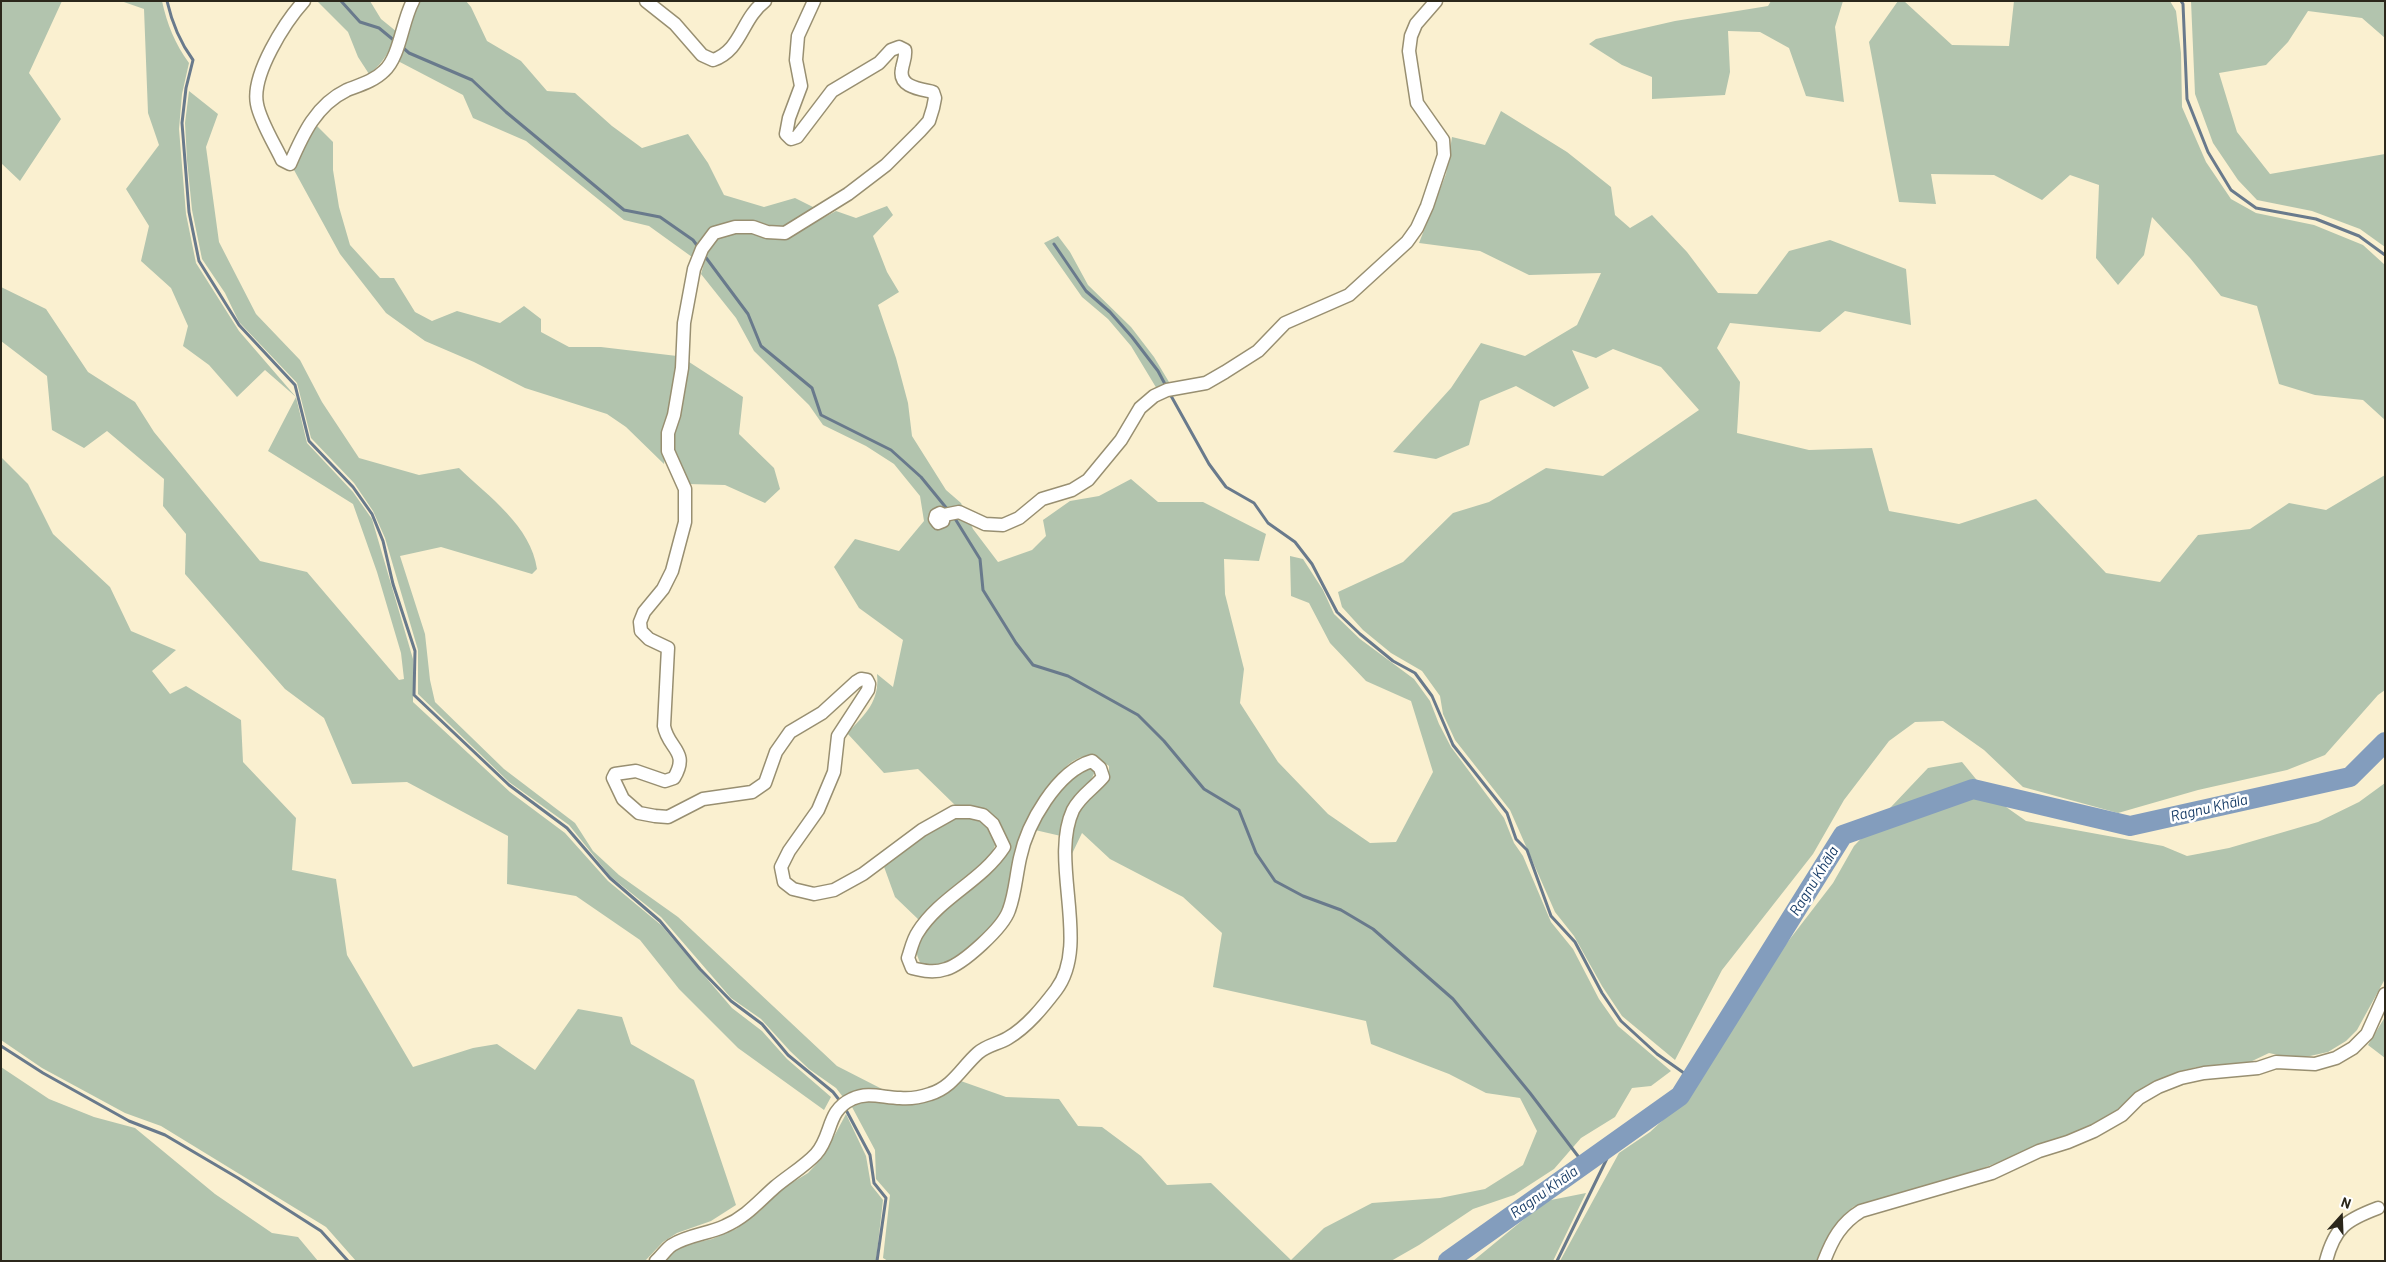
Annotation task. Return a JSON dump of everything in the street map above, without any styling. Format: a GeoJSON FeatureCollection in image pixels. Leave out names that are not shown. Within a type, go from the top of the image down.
{"type":"FeatureCollection","features":[{"type":"Feature","properties":{"kind":"street"},"geometry":{"type":"LineString","coordinates":[[304,1],[276,38],[268,56],[258,89],[257,104],[259,110],[282,160],[290,164],[307,128],[327,103],[385,71],[392,61],[404,21],[413,1]]}},
{"type":"Feature","properties":{"kind":"street"},"geometry":{"type":"LineString","coordinates":[[646,1],[675,24],[702,55],[713,60],[726,55],[735,44],[744,27],[765,1]]}},
{"type":"Feature","properties":{"kind":"street"},"geometry":{"type":"LineString","coordinates":[[656,1261],[671,1246],[678,1242],[725,1227],[746,1215],[773,1189],[817,1153],[839,1106],[854,1098],[867,1095],[914,1097],[942,1089],[953,1081],[977,1054],[1008,1038],[1024,1026],[1040,1009],[1058,988],[1067,970],[1069,918],[1065,835],[1073,810],[1082,795],[1096,785],[1103,777],[1100,768],[1092,761],[1079,764],[1066,776],[1049,795],[1029,832],[1020,856],[1008,913],[993,932],[959,964],[945,970],[928,972],[912,968],[908,958],[918,932],[945,902],[994,862],[1004,847],[993,824],[983,815],[970,812],[954,812],[922,830],[862,874],[834,890],[814,894],[793,890],[784,882],[781,867],[788,851],[818,810],[826,793],[834,772],[838,736],[868,690],[870,684],[867,680],[861,679],[856,682],[822,714],[790,732],[776,752],[765,783],[752,792],[703,800],[668,817],[655,816],[639,813],[630,806],[613,778],[615,774],[636,771],[665,780],[674,778],[681,761],[680,753],[665,734],[664,726],[668,648],[649,638],[641,631],[640,622],[644,612],[663,589],[672,571],[684,522],[685,489],[668,451],[668,433],[674,414],[682,368],[684,323],[687,305],[694,269],[702,249],[714,233],[735,226],[753,227],[767,232],[784,233],[826,209],[886,165],[929,121],[933,108],[935,98],[933,92],[911,87],[902,80],[901,72],[905,50],[899,47],[891,50],[879,63],[832,91],[797,137],[791,138],[786,134],[789,118],[801,86],[796,60],[798,36],[814,1]]}},
{"type":"Feature","properties":{"kind":"street"},"geometry":{"type":"LineString","coordinates":[[944,515],[959,512],[985,524],[1003,524],[1018,518],[1042,498],[1072,490],[1088,480],[1122,440],[1140,408],[1154,396],[1167,390],[1206,383],[1225,372],[1258,351],[1285,323],[1349,295],[1407,242],[1423,213],[1444,155],[1442,140],[1418,103],[1409,51],[1411,36],[1416,24],[1436,1]]}},
{"type":"Feature","properties":{"kind":"street"},"geometry":{"type":"LineString","coordinates":[[1824,1261],[1838,1231],[1848,1219],[1861,1211],[1992,1173],[2038,1151],[2068,1142],[2094,1131],[2122,1115],[2139,1098],[2158,1087],[2181,1078],[2204,1073],[2248,1070],[2276,1062],[2315,1064],[2336,1058],[2353,1048],[2367,1034],[2385,994]]}},
{"type":"Feature","properties":{"kind":"street"},"geometry":{"type":"LineString","coordinates":[[2326,1261],[2331,1243],[2337,1231],[2353,1217],[2378,1208]]}},
{"type":"Feature","properties":{"kind":"green space"},"geometry":{"type":"Polygon","coordinates":[[[1,1],[62,1],[29,73],[61,119],[20,181],[1,163],[1,1]]]}},
{"type":"Feature","properties":{"kind":"green space"},"geometry":{"type":"Polygon","coordinates":[[[121,1],[162,1],[172,34],[189,63],[182,94],[179,129],[186,214],[196,263],[239,331],[296,397],[265,370],[237,397],[209,365],[183,346],[188,326],[171,288],[141,261],[149,226],[126,189],[159,145],[148,113],[144,9],[121,1]]]}},
{"type":"Feature","properties":{"kind":"green space"},"geometry":{"type":"Polygon","coordinates":[[[317,1],[370,1],[381,19],[397,32],[386,56],[369,74],[358,57],[348,32],[317,1]]]}},
{"type":"Feature","properties":{"kind":"green space"},"geometry":{"type":"Polygon","coordinates":[[[418,1],[466,1],[471,7],[487,41],[521,61],[547,91],[575,93],[612,126],[642,148],[688,134],[708,163],[724,195],[764,207],[795,198],[815,208],[782,230],[735,224],[692,257],[649,226],[624,220],[526,141],[473,118],[463,95],[396,60],[418,1]]]}},
{"type":"Feature","properties":{"kind":"green space"},"geometry":{"type":"Polygon","coordinates":[[[1771,1],[1843,1],[1835,27],[1844,102],[1806,96],[1789,48],[1760,32],[1728,31],[1730,72],[1725,95],[1652,99],[1652,77],[1622,65],[1589,44],[1596,39],[1675,21],[1768,6],[1771,1]]]}},
{"type":"Feature","properties":{"kind":"green space"},"geometry":{"type":"Polygon","coordinates":[[[1898,1],[1904,1],[1952,45],[2009,46],[2014,1],[2170,1],[2176,11],[2181,53],[2182,107],[2206,162],[2231,199],[2256,213],[2314,225],[2363,245],[2385,265],[2385,420],[2363,400],[2315,395],[2279,384],[2257,306],[2221,296],[2190,258],[2152,217],[2144,255],[2118,285],[2096,258],[2099,185],[2070,175],[2042,200],[1994,175],[1931,174],[1936,204],[1899,202],[1869,42],[1898,1]]]}},
{"type":"Feature","properties":{"kind":"green space"},"geometry":{"type":"Polygon","coordinates":[[[2191,1],[2385,1],[2385,38],[2362,18],[2308,11],[2288,42],[2266,65],[2219,73],[2237,132],[2270,174],[2385,154],[2385,247],[2360,229],[2312,211],[2257,200],[2238,180],[2213,143],[2195,94],[2191,1]]]}},
{"type":"Feature","properties":{"kind":"green space"},"geometry":{"type":"Polygon","coordinates":[[[189,91],[218,114],[206,147],[219,242],[256,314],[300,360],[322,402],[359,458],[419,475],[459,468],[507,513],[518,526],[533,554],[537,569],[532,574],[441,547],[400,556],[425,634],[430,680],[435,702],[504,769],[575,823],[593,851],[619,875],[678,917],[837,1066],[882,1089],[859,1090],[843,1097],[836,1088],[809,1069],[761,1019],[731,998],[661,917],[610,876],[569,825],[509,782],[418,694],[418,650],[385,538],[373,511],[354,483],[311,438],[297,383],[239,322],[225,293],[202,259],[192,210],[187,160],[185,123],[189,91]]]}},
{"type":"Feature","properties":{"kind":"green space"},"geometry":{"type":"Polygon","coordinates":[[[1501,111],[1567,152],[1611,187],[1615,215],[1630,228],[1652,215],[1687,252],[1718,293],[1757,294],[1789,251],[1830,240],[1906,269],[1911,325],[1845,311],[1820,332],[1730,323],[1717,348],[1740,382],[1737,433],[1809,450],[1872,448],[1889,511],[1959,524],[2036,499],[2106,573],[2160,582],[2198,535],[2250,529],[2289,503],[2326,510],[2385,475],[2385,690],[2378,695],[2325,755],[2287,770],[2198,790],[2118,813],[2023,787],[1984,750],[1943,721],[1915,722],[1889,741],[1844,800],[1813,854],[1722,970],[1675,1060],[1622,1016],[1602,986],[1574,936],[1555,912],[1510,810],[1455,740],[1443,714],[1440,696],[1422,671],[1391,653],[1363,630],[1342,607],[1338,592],[1403,562],[1453,513],[1489,502],[1546,468],[1603,476],[1699,410],[1661,367],[1613,349],[1596,358],[1572,350],[1589,388],[1554,407],[1516,386],[1480,401],[1469,445],[1436,459],[1393,452],[1451,388],[1481,343],[1525,356],[1577,325],[1601,273],[1529,275],[1480,251],[1419,243],[1446,174],[1452,137],[1485,145],[1501,111]]]}},
{"type":"Feature","properties":{"kind":"green space"},"geometry":{"type":"Polygon","coordinates":[[[316,125],[333,142],[333,170],[339,207],[350,245],[380,278],[394,278],[415,312],[432,321],[457,311],[500,323],[524,306],[541,319],[541,332],[569,347],[601,347],[677,356],[676,379],[664,464],[626,427],[607,414],[525,388],[474,362],[425,341],[386,313],[340,254],[294,170],[297,158],[316,125]]]}},
{"type":"Feature","properties":{"kind":"green space"},"geometry":{"type":"Polygon","coordinates":[[[887,206],[893,215],[873,236],[887,272],[899,292],[878,305],[896,358],[908,403],[912,436],[946,490],[961,503],[973,529],[998,562],[1032,550],[1046,536],[1043,520],[1070,501],[1099,496],[1131,479],[1158,502],[1203,502],[1266,534],[1259,561],[1224,559],[1225,594],[1244,669],[1240,703],[1278,762],[1328,814],[1370,843],[1396,842],[1433,772],[1411,701],[1366,681],[1330,643],[1309,603],[1291,596],[1290,556],[1303,559],[1323,590],[1334,614],[1360,639],[1414,679],[1430,701],[1451,747],[1504,818],[1514,843],[1523,856],[1551,922],[1573,949],[1599,999],[1618,1026],[1671,1071],[1651,1086],[1632,1088],[1615,1117],[1581,1138],[1554,1169],[1514,1195],[1473,1209],[1391,1261],[888,1261],[883,1258],[890,1195],[876,1179],[875,1150],[852,1107],[866,1101],[930,1099],[944,1095],[958,1080],[1006,1097],[1059,1099],[1078,1126],[1102,1127],[1141,1156],[1167,1185],[1211,1183],[1291,1260],[1324,1228],[1372,1203],[1440,1198],[1485,1189],[1523,1165],[1537,1131],[1520,1098],[1486,1093],[1449,1074],[1371,1044],[1366,1021],[1213,987],[1222,933],[1183,897],[1110,859],[1082,833],[1070,858],[1072,834],[1079,812],[1088,799],[1109,780],[1109,766],[1094,757],[1085,756],[1069,764],[1048,789],[1040,803],[1028,835],[1007,905],[999,919],[954,963],[922,967],[917,951],[921,934],[940,912],[999,860],[1009,842],[1002,827],[993,817],[956,806],[918,769],[884,773],[847,733],[865,714],[874,700],[877,674],[893,687],[903,640],[859,608],[834,567],[855,539],[899,551],[924,521],[920,496],[894,464],[866,446],[823,425],[809,405],[754,351],[736,318],[701,274],[708,249],[715,237],[736,229],[786,238],[836,211],[856,218],[887,206]]]}},
{"type":"Feature","properties":{"kind":"green space"},"geometry":{"type":"Polygon","coordinates":[[[1058,236],[1070,252],[1088,285],[1131,327],[1154,357],[1172,387],[1157,389],[1131,346],[1108,319],[1082,297],[1044,243],[1058,236]]]}},
{"type":"Feature","properties":{"kind":"green space"},"geometry":{"type":"Polygon","coordinates":[[[1,287],[46,309],[88,372],[135,402],[154,432],[260,561],[307,572],[399,680],[404,679],[401,653],[377,572],[353,504],[268,451],[296,397],[307,443],[353,492],[372,519],[413,659],[413,702],[510,792],[565,833],[608,881],[661,925],[732,1008],[762,1031],[787,1059],[831,1097],[824,1110],[738,1048],[679,989],[640,940],[576,896],[507,884],[508,836],[407,782],[352,784],[324,718],[285,689],[185,574],[186,534],[163,506],[164,479],[107,431],[84,448],[52,430],[47,376],[1,341],[1,287]]]}},
{"type":"Feature","properties":{"kind":"green space"},"geometry":{"type":"Polygon","coordinates":[[[686,360],[743,397],[739,434],[774,468],[780,489],[765,503],[725,485],[688,484],[671,445],[686,360]]]}},
{"type":"Feature","properties":{"kind":"green space"},"geometry":{"type":"Polygon","coordinates":[[[1,457],[28,484],[53,534],[110,587],[131,631],[176,650],[152,671],[170,694],[186,686],[241,720],[243,762],[296,818],[292,870],[336,879],[347,955],[413,1067],[473,1048],[497,1044],[535,1070],[578,1009],[622,1017],[631,1044],[694,1080],[736,1205],[711,1221],[677,1233],[663,1242],[645,1261],[356,1261],[326,1227],[161,1126],[125,1113],[42,1068],[1,1040],[1,457]]]}},
{"type":"Feature","properties":{"kind":"green space"},"geometry":{"type":"Polygon","coordinates":[[[1962,762],[1989,795],[2026,821],[2163,846],[2187,856],[2229,848],[2318,822],[2359,802],[2385,783],[2385,979],[2357,1030],[2346,1041],[2328,1052],[2310,1056],[2287,1057],[2269,1053],[2250,1062],[2197,1067],[2177,1072],[2147,1085],[2111,1115],[2059,1140],[1967,1174],[1853,1207],[1838,1221],[1819,1261],[1560,1261],[1619,1153],[1650,1132],[1679,1105],[1698,1082],[1726,1033],[1773,961],[1833,883],[1854,846],[1928,768],[1962,762]]]}},
{"type":"Feature","properties":{"kind":"green space"},"geometry":{"type":"Polygon","coordinates":[[[1090,767],[1095,771],[1093,776],[1073,801],[1067,813],[1061,836],[1035,830],[1043,811],[1071,776],[1090,767]]]}},
{"type":"Feature","properties":{"kind":"green space"},"geometry":{"type":"Polygon","coordinates":[[[953,817],[981,820],[989,827],[997,841],[990,857],[920,921],[895,897],[883,864],[953,817]]]}},
{"type":"Feature","properties":{"kind":"green space"},"geometry":{"type":"Polygon","coordinates":[[[2385,1017],[2385,1058],[2368,1045],[2385,1017]]]}},
{"type":"Feature","properties":{"kind":"green space"},"geometry":{"type":"Polygon","coordinates":[[[1,1067],[49,1099],[94,1117],[135,1128],[215,1194],[272,1233],[298,1237],[318,1261],[1,1261],[1,1067]]]}},
{"type":"Feature","properties":{"kind":"green space"},"geometry":{"type":"Polygon","coordinates":[[[846,1114],[866,1156],[871,1185],[883,1200],[876,1261],[663,1261],[681,1246],[712,1239],[736,1229],[759,1212],[782,1189],[808,1173],[823,1157],[846,1114]]]}},
{"type":"Feature","properties":{"kind":"green space"},"geometry":{"type":"Polygon","coordinates":[[[1586,1193],[1553,1261],[1473,1261],[1546,1201],[1586,1193]]]}},
{"type":"Feature","properties":{"kind":"waterway"},"geometry":{"type":"LineString","coordinates":[[167,1],[177,32],[193,60],[186,88],[182,123],[189,212],[199,261],[239,325],[295,385],[309,441],[353,487],[372,514],[383,541],[393,584],[415,651],[414,695],[509,785],[567,828],[610,878],[660,921],[700,969],[731,1001],[762,1024],[788,1055],[833,1092],[840,1101]]}},
{"type":"Feature","properties":{"kind":"waterway"},"geometry":{"type":"LineString","coordinates":[[341,1],[360,22],[379,28],[396,42]]}},
{"type":"Feature","properties":{"kind":"waterway"},"geometry":{"type":"LineString","coordinates":[[2181,1],[2183,4],[2187,99],[2208,152],[2231,190],[2256,208],[2316,219],[2359,236],[2385,255]]}},
{"type":"Feature","properties":{"kind":"waterway"},"geometry":{"type":"LineString","coordinates":[[401,46],[409,53],[472,80],[506,112],[624,210],[660,217],[693,240],[699,248]]}},
{"type":"Feature","properties":{"kind":"waterway"},"geometry":{"type":"LineString","coordinates":[[1054,244],[1086,291],[1110,312],[1132,337],[1158,371],[1166,386]]}},
{"type":"Feature","properties":{"kind":"waterway"},"geometry":{"type":"LineString","coordinates":[[704,255],[748,314],[761,346],[812,388],[821,415],[891,450],[921,477],[948,510]]}},
{"type":"Feature","properties":{"kind":"waterway"},"geometry":{"type":"LineString","coordinates":[[1170,394],[1209,464],[1226,487],[1254,503],[1268,523],[1295,542],[1312,564],[1337,612],[1393,661],[1415,673],[1432,696],[1453,745],[1507,813],[1516,839],[1527,850],[1551,916],[1575,942],[1602,993],[1621,1021],[1657,1054],[1691,1078]]}},
{"type":"Feature","properties":{"kind":"waterway"},"geometry":{"type":"LineString","coordinates":[[954,517],[980,559],[983,590],[1016,643],[1033,665],[1068,676],[1138,715],[1164,741],[1204,789],[1239,810],[1256,853],[1275,881],[1303,896],[1341,910],[1373,929],[1453,999],[1530,1093],[1584,1164]]}},
{"type":"Feature","properties":{"kind":"waterway","name":"Ragnu Khāla"},"geometry":{"type":"LineString","coordinates":[[1448,1261],[1680,1096],[1843,835],[1973,789],[2130,826],[2350,777],[2385,742]]}},
{"type":"Feature","properties":{"kind":"waterway"},"geometry":{"type":"LineString","coordinates":[[1,1046],[43,1073],[129,1121],[165,1135],[238,1178],[321,1231],[348,1261]]}},
{"type":"Feature","properties":{"kind":"waterway"},"geometry":{"type":"LineString","coordinates":[[845,1108],[870,1155],[874,1183],[886,1198],[877,1261]]}},
{"type":"Feature","properties":{"kind":"waterway"},"geometry":{"type":"LineString","coordinates":[[1557,1261],[1615,1142]]}}]}
